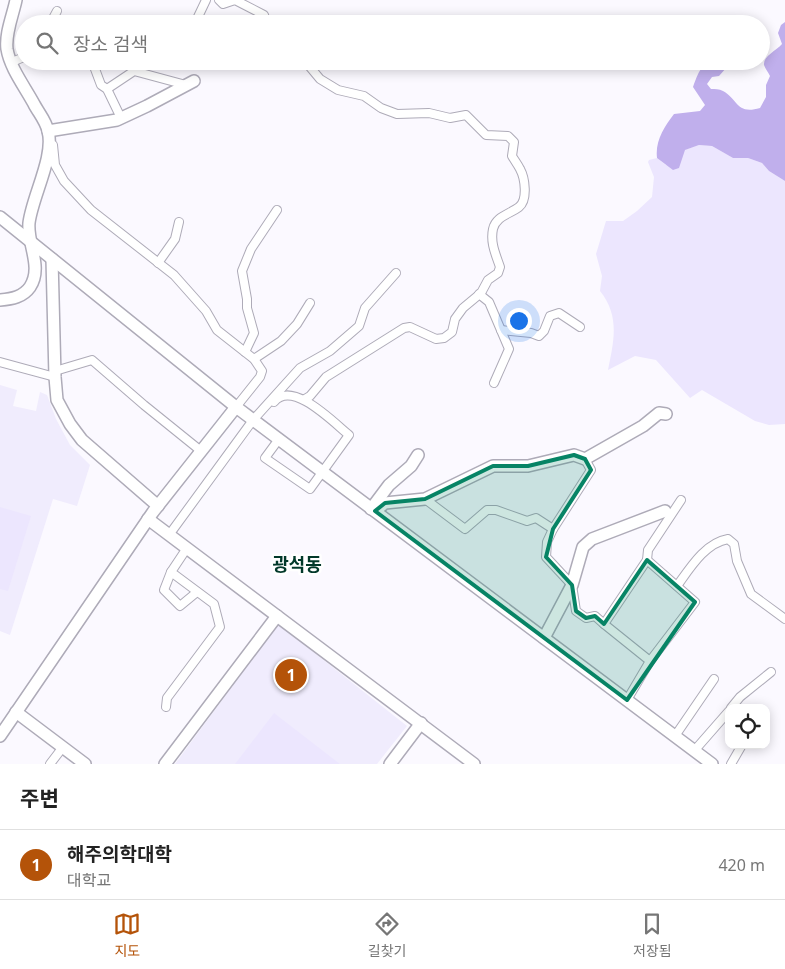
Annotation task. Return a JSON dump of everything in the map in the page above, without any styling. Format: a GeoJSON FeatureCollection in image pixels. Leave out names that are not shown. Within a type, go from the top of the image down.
{"type":"FeatureCollection","features":[{"type":"Feature","properties":{"kind":"street"},"geometry":{"type":"LineString","coordinates":[[15,67],[8,49],[8,33],[16,0]]}},
{"type":"Feature","properties":{"kind":"street"},"geometry":{"type":"LineString","coordinates":[[199,15],[206,0]]}},
{"type":"Feature","properties":{"kind":"street"},"geometry":{"type":"LineString","coordinates":[[219,0],[223,4],[235,0],[264,15]]}},
{"type":"Feature","properties":{"kind":"street"},"geometry":{"type":"LineString","coordinates":[[55,15],[57,11]]}},
{"type":"Feature","properties":{"kind":"street"},"geometry":{"type":"LineString","coordinates":[[0,736],[148,519],[260,377],[262,371],[254,359],[217,330],[206,311],[174,274],[91,210],[64,181],[55,165],[50,130],[16,70]]}},
{"type":"Feature","properties":{"kind":"street"},"geometry":{"type":"LineString","coordinates":[[96,70],[102,86],[107,89],[121,118]]}},
{"type":"Feature","properties":{"kind":"street"},"geometry":{"type":"LineString","coordinates":[[305,400],[326,377],[404,328],[410,327],[436,339],[444,338],[452,332],[455,319],[463,308],[479,294],[488,280],[498,273],[500,267],[492,246],[493,228],[500,217],[521,206],[524,199],[524,182],[521,171],[512,156],[514,142],[508,136],[486,135],[466,115],[450,118],[429,113],[397,114],[381,108],[364,96],[338,90],[320,79],[312,70]]}},
{"type":"Feature","properties":{"kind":"street"},"geometry":{"type":"LineString","coordinates":[[107,89],[134,71],[190,83]]}},
{"type":"Feature","properties":{"kind":"street"},"geometry":{"type":"LineString","coordinates":[[50,130],[121,118],[190,83]]}},
{"type":"Feature","properties":{"kind":"street"},"geometry":{"type":"LineString","coordinates":[[0,300],[16,299],[29,287],[35,274],[34,253],[29,241],[29,223],[49,150],[50,130]]}},
{"type":"Feature","properties":{"kind":"street"},"geometry":{"type":"LineString","coordinates":[[245,352],[254,332],[247,308],[242,271],[251,249],[277,210]]}},
{"type":"Feature","properties":{"kind":"street"},"geometry":{"type":"LineString","coordinates":[[0,217],[255,422],[712,764]]}},
{"type":"Feature","properties":{"kind":"street"},"geometry":{"type":"LineString","coordinates":[[158,262],[175,239],[179,222]]}},
{"type":"Feature","properties":{"kind":"street"},"geometry":{"type":"LineString","coordinates":[[52,259],[55,374],[58,400],[70,424],[82,440],[158,506]]}},
{"type":"Feature","properties":{"kind":"street"},"geometry":{"type":"LineString","coordinates":[[169,535],[255,422],[300,368],[330,351],[359,326],[366,308],[396,274]]}},
{"type":"Feature","properties":{"kind":"street"},"geometry":{"type":"LineString","coordinates":[[479,294],[490,302],[509,349],[494,383]]}},
{"type":"Feature","properties":{"kind":"street"},"geometry":{"type":"LineString","coordinates":[[254,359],[281,341],[298,324],[310,303]]}},
{"type":"Feature","properties":{"kind":"street"},"geometry":{"type":"LineString","coordinates":[[501,330],[531,333],[539,336],[544,331],[550,316],[559,313],[580,327]]}},
{"type":"Feature","properties":{"kind":"street"},"geometry":{"type":"LineString","coordinates":[[0,362],[55,374],[92,360],[201,451]]}},
{"type":"Feature","properties":{"kind":"street"},"geometry":{"type":"LineString","coordinates":[[255,422],[276,398],[290,394],[305,400],[349,436],[310,489],[265,458],[279,439]]}},
{"type":"Feature","properties":{"kind":"street"},"geometry":{"type":"LineString","coordinates":[[585,459],[643,426],[659,413],[666,414]]}},
{"type":"Feature","properties":{"kind":"street"},"geometry":{"type":"LineString","coordinates":[[373,510],[385,503],[425,499],[493,466],[528,466],[574,455],[585,459],[591,470],[553,529],[547,542],[546,558],[572,585],[576,611],[586,618],[595,616],[650,662]]}},
{"type":"Feature","properties":{"kind":"street"},"geometry":{"type":"LineString","coordinates":[[373,510],[390,485],[418,456]]}},
{"type":"Feature","properties":{"kind":"street"},"geometry":{"type":"LineString","coordinates":[[425,499],[465,529],[487,510],[496,510],[527,521],[536,518],[553,529]]}},
{"type":"Feature","properties":{"kind":"street"},"geometry":{"type":"LineString","coordinates":[[604,624],[647,560],[648,550],[681,500]]}},
{"type":"Feature","properties":{"kind":"street"},"geometry":{"type":"LineString","coordinates":[[544,638],[572,585],[583,547],[592,539],[665,511]]}},
{"type":"Feature","properties":{"kind":"street"},"geometry":{"type":"LineString","coordinates":[[148,519],[474,764]]}},
{"type":"Feature","properties":{"kind":"street"},"geometry":{"type":"LineString","coordinates":[[677,586],[695,560],[719,540],[728,539],[734,544],[737,562],[751,594],[785,619]]}},
{"type":"Feature","properties":{"kind":"street"},"geometry":{"type":"LineString","coordinates":[[187,548],[171,572],[164,590],[180,606],[197,592]]}},
{"type":"Feature","properties":{"kind":"street"},"geometry":{"type":"LineString","coordinates":[[627,700],[650,662],[695,602],[647,560]]}},
{"type":"Feature","properties":{"kind":"street"},"geometry":{"type":"LineString","coordinates":[[166,707],[167,698],[220,627],[214,604],[171,572]]}},
{"type":"Feature","properties":{"kind":"street"},"geometry":{"type":"LineString","coordinates":[[165,764],[277,616]]}},
{"type":"Feature","properties":{"kind":"street"},"geometry":{"type":"LineString","coordinates":[[734,704],[740,697],[771,672]]}},
{"type":"Feature","properties":{"kind":"street"},"geometry":{"type":"LineString","coordinates":[[675,736],[714,678]]}},
{"type":"Feature","properties":{"kind":"street"},"geometry":{"type":"LineString","coordinates":[[16,712],[85,764]]}},
{"type":"Feature","properties":{"kind":"street"},"geometry":{"type":"LineString","coordinates":[[694,751],[725,716]]}},
{"type":"Feature","properties":{"kind":"street"},"geometry":{"type":"LineString","coordinates":[[390,764],[420,723]]}},
{"type":"Feature","properties":{"kind":"street"},"geometry":{"type":"LineString","coordinates":[[50,764],[63,747]]}},
{"type":"Feature","properties":{"kind":"street"},"geometry":{"type":"LineString","coordinates":[[731,764],[740,749]]}},
{"type":"Feature","properties":{"kind":"highlighted area"},"geometry":{"type":"Polygon","coordinates":[[[574,455],[585,459],[591,470],[553,529],[546,557],[572,585],[576,611],[586,618],[595,616],[604,624],[647,560],[695,602],[627,700],[375,511],[385,503],[425,499],[493,466],[528,466],[574,455]]]}},
{"type":"Feature","properties":{"kind":"shaded area"},"geometry":{"type":"Polygon","coordinates":[[[785,22],[785,181],[769,171],[762,163],[748,158],[733,158],[712,146],[699,145],[685,150],[679,168],[673,170],[657,158],[657,146],[661,134],[674,114],[700,111],[705,105],[693,87],[700,70],[724,70],[719,76],[712,77],[707,84],[711,89],[719,89],[728,94],[742,108],[752,110],[760,108],[766,97],[766,85],[770,76],[766,70],[770,70],[770,54],[782,44],[778,33],[781,25],[785,22]]]}},
{"type":"Feature","properties":{"kind":"shaded area"},"geometry":{"type":"Polygon","coordinates":[[[699,145],[712,146],[733,158],[748,158],[762,163],[769,171],[785,181],[785,424],[769,425],[755,421],[702,390],[690,398],[656,360],[635,356],[608,370],[614,329],[613,319],[611,310],[600,291],[602,276],[596,254],[606,221],[623,221],[652,197],[654,177],[648,162],[649,160],[657,158],[666,165],[684,150],[699,145]]]}},
{"type":"Feature","properties":{"kind":"shaded area"},"geometry":{"type":"Polygon","coordinates":[[[0,385],[17,390],[13,406],[36,411],[40,392],[47,395],[56,419],[70,445],[90,465],[77,506],[53,499],[10,635],[0,631],[0,385]]]}},
{"type":"Feature","properties":{"kind":"shaded area"},"geometry":{"type":"Polygon","coordinates":[[[0,507],[31,516],[8,591],[0,589],[0,507]]]}},
{"type":"Feature","properties":{"kind":"shaded area"},"geometry":{"type":"Polygon","coordinates":[[[278,624],[407,726],[377,764],[175,764],[278,624]]]}},
{"type":"Feature","properties":{"kind":"shaded area"},"geometry":{"type":"Polygon","coordinates":[[[274,713],[340,764],[235,764],[274,713]]]}},
{"type":"Feature","properties":{"kind":"place","name":"해주의학대학"},"geometry":{"type":"Point","coordinates":[291,675]}},
{"type":"Feature","properties":{"kind":"district","name":"광석동"},"geometry":{"type":"Point","coordinates":[297,564]}}]}
